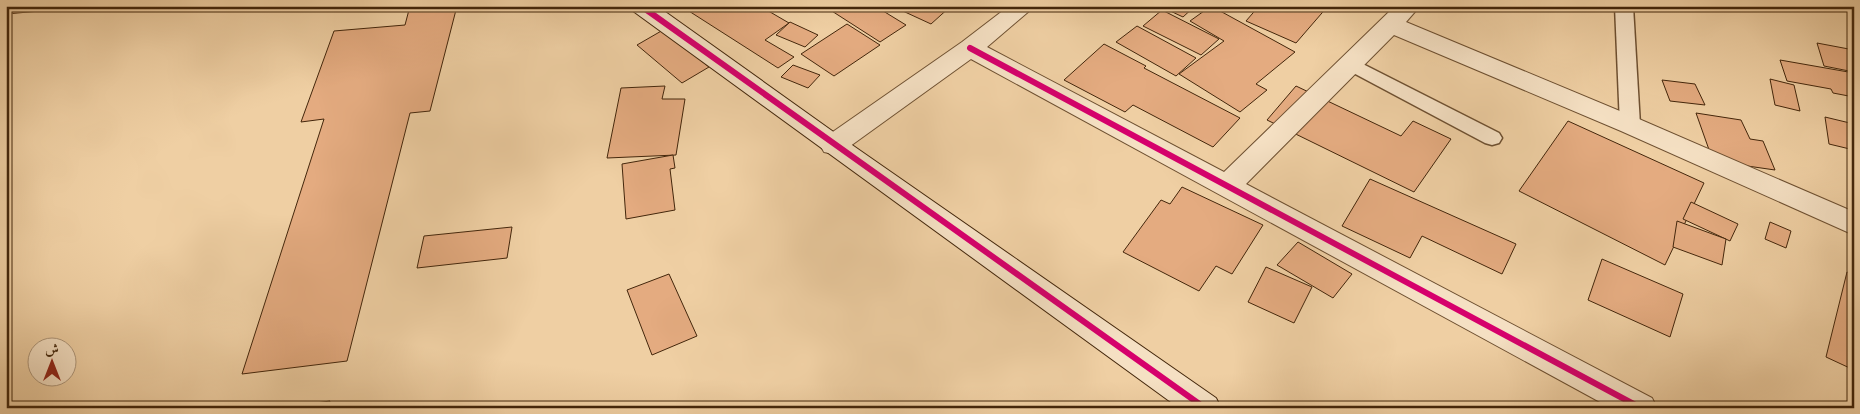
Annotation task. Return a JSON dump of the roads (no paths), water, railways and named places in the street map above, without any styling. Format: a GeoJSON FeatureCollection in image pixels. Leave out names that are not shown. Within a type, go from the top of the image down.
{"type":"FeatureCollection","features":[{"type":"Feature","properties":{"kind":"street"},"geometry":{"type":"LineString","coordinates":[[641,6],[832,145],[1205,408]]}},
{"type":"Feature","properties":{"kind":"street"},"geometry":{"type":"LineString","coordinates":[[832,145],[970,48],[1024,6]]}},
{"type":"Feature","properties":{"kind":"street"},"geometry":{"type":"LineString","coordinates":[[1226,187],[1400,15],[1630,125],[1854,224]]}},
{"type":"Feature","properties":{"kind":"street"},"geometry":{"type":"LineString","coordinates":[[970,48],[1641,408]]}},
{"type":"Feature","properties":{"kind":"lane"},"geometry":{"type":"LineString","coordinates":[[1624,6],[1630,125]]}},
{"type":"Feature","properties":{"kind":"lane"},"geometry":{"type":"LineString","coordinates":[[1352,64],[1492,138]]}}]}
